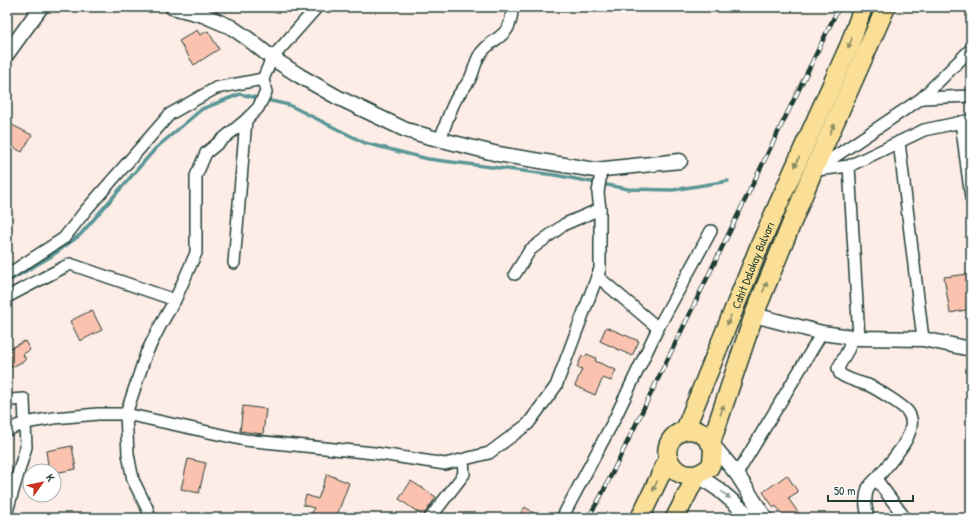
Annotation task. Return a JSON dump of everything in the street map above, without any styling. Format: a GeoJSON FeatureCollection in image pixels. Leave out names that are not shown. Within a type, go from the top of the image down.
{"type":"FeatureCollection","features":[{"type":"Feature","properties":{"kind":"highway"},"geometry":{"type":"LineString","coordinates":[[685,430],[700,432],[707,436],[711,443]]}},
{"type":"Feature","properties":{"kind":"highway"},"geometry":{"type":"LineString","coordinates":[[668,459],[676,472],[683,475],[697,475]]}},
{"type":"Feature","properties":{"kind":"main road","name":"Cahit Dalokay Bulvarı"},"geometry":{"type":"LineString","coordinates":[[685,430],[760,245],[850,44],[864,7]]}},
{"type":"Feature","properties":{"kind":"main road","name":"Cahit Dalokay Bulvarı"},"geometry":{"type":"LineString","coordinates":[[674,518],[697,475],[709,468],[712,462],[713,449],[711,443],[754,315],[813,171],[886,7]]}},
{"type":"Feature","properties":{"kind":"main road"},"geometry":{"type":"LineString","coordinates":[[640,518],[668,459],[667,454],[669,442],[673,436],[685,430]]}},
{"type":"Feature","properties":{"kind":"street"},"geometry":{"type":"LineString","coordinates":[[7,54],[41,7]]}},
{"type":"Feature","properties":{"kind":"street"},"geometry":{"type":"LineString","coordinates":[[150,518],[147,508],[133,480],[128,454],[126,414],[146,354],[175,300],[196,253],[196,176],[206,154],[258,108],[266,92],[263,79],[272,58],[317,7]]}},
{"type":"Feature","properties":{"kind":"street"},"geometry":{"type":"LineString","coordinates":[[440,140],[451,109],[471,77],[478,58],[487,47],[503,35],[508,28],[512,14],[512,7]]}},
{"type":"Feature","properties":{"kind":"street"},"geometry":{"type":"LineString","coordinates":[[180,8],[231,27],[272,58],[300,76],[368,113],[406,130],[498,154],[595,170],[600,174],[680,162]]}},
{"type":"Feature","properties":{"kind":"street"},"geometry":{"type":"LineString","coordinates":[[813,171],[922,98],[971,49]]}},
{"type":"Feature","properties":{"kind":"street"},"geometry":{"type":"LineString","coordinates":[[7,275],[64,238],[86,210],[170,114],[216,88],[263,79]]}},
{"type":"Feature","properties":{"kind":"street"},"geometry":{"type":"LineString","coordinates":[[922,98],[971,96]]}},
{"type":"Feature","properties":{"kind":"street"},"geometry":{"type":"LineString","coordinates":[[234,263],[246,120]]}},
{"type":"Feature","properties":{"kind":"street"},"geometry":{"type":"LineString","coordinates":[[813,171],[849,166],[924,130],[966,121],[971,198]]}},
{"type":"Feature","properties":{"kind":"street"},"geometry":{"type":"LineString","coordinates":[[899,142],[923,339]]}},
{"type":"Feature","properties":{"kind":"street"},"geometry":{"type":"LineString","coordinates":[[849,166],[855,337],[838,368],[840,374],[847,379],[870,386],[903,407],[909,412],[912,422],[911,430],[901,449],[869,487],[865,503],[868,518]]}},
{"type":"Feature","properties":{"kind":"street"},"geometry":{"type":"LineString","coordinates":[[7,430],[25,423],[54,418],[98,414],[126,414],[245,440],[374,453],[445,464],[489,453],[528,424],[556,386],[600,269],[600,209],[598,193],[600,174]]}},
{"type":"Feature","properties":{"kind":"street"},"geometry":{"type":"LineString","coordinates":[[515,274],[530,250],[565,224],[600,209]]}},
{"type":"Feature","properties":{"kind":"street"},"geometry":{"type":"LineString","coordinates":[[562,518],[614,420],[658,328],[711,231]]}},
{"type":"Feature","properties":{"kind":"street"},"geometry":{"type":"LineString","coordinates":[[7,298],[70,264],[175,300]]}},
{"type":"Feature","properties":{"kind":"street"},"geometry":{"type":"LineString","coordinates":[[597,276],[658,328]]}},
{"type":"Feature","properties":{"kind":"street"},"geometry":{"type":"LineString","coordinates":[[754,315],[822,333],[855,337],[923,339],[971,349]]}},
{"type":"Feature","properties":{"kind":"street"},"geometry":{"type":"LineString","coordinates":[[737,474],[822,333]]}},
{"type":"Feature","properties":{"kind":"street"},"geometry":{"type":"LineString","coordinates":[[7,401],[24,399],[26,435],[26,447],[7,511]]}},
{"type":"Feature","properties":{"kind":"street"},"geometry":{"type":"LineString","coordinates":[[711,443],[737,474],[765,518]]}},
{"type":"Feature","properties":{"kind":"street"},"geometry":{"type":"LineString","coordinates":[[430,518],[464,474],[463,460]]}},
{"type":"Feature","properties":{"kind":"street"},"geometry":{"type":"LineString","coordinates":[[697,475],[718,489],[752,518]]}},
{"type":"Feature","properties":{"kind":"street"},"geometry":{"type":"LineString","coordinates":[[876,479],[904,518]]}},
{"type":"Feature","properties":{"kind":"building"},"geometry":{"type":"Polygon","coordinates":[[[197,30],[200,35],[208,31],[219,49],[194,65],[179,41],[197,30]]]}},
{"type":"Feature","properties":{"kind":"building"},"geometry":{"type":"Polygon","coordinates":[[[10,124],[32,135],[22,152],[7,144],[7,131],[10,124]]]}},
{"type":"Feature","properties":{"kind":"building"},"geometry":{"type":"Polygon","coordinates":[[[968,274],[971,290],[971,309],[950,313],[944,277],[968,274]]]}},
{"type":"Feature","properties":{"kind":"building"},"geometry":{"type":"Polygon","coordinates":[[[92,310],[102,330],[80,341],[70,321],[92,310]]]}},
{"type":"Feature","properties":{"kind":"building"},"geometry":{"type":"Polygon","coordinates":[[[606,327],[639,341],[632,356],[600,341],[606,327]]]}},
{"type":"Feature","properties":{"kind":"building"},"geometry":{"type":"Polygon","coordinates":[[[25,341],[30,350],[23,354],[26,360],[10,368],[7,362],[7,350],[25,341]]]}},
{"type":"Feature","properties":{"kind":"building"},"geometry":{"type":"Polygon","coordinates":[[[587,354],[596,358],[595,361],[616,370],[611,381],[603,378],[595,395],[575,386],[582,369],[577,367],[582,356],[585,357],[587,354]]]}},
{"type":"Feature","properties":{"kind":"building"},"geometry":{"type":"Polygon","coordinates":[[[243,406],[266,409],[263,434],[240,431],[243,406]]]}},
{"type":"Feature","properties":{"kind":"building"},"geometry":{"type":"Polygon","coordinates":[[[72,446],[76,469],[62,472],[62,463],[48,463],[46,451],[72,446]]]}},
{"type":"Feature","properties":{"kind":"building"},"geometry":{"type":"Polygon","coordinates":[[[188,459],[206,463],[199,493],[181,489],[188,459]]]}},
{"type":"Feature","properties":{"kind":"building"},"geometry":{"type":"Polygon","coordinates":[[[327,474],[349,483],[336,518],[325,518],[312,513],[314,508],[303,505],[306,495],[318,499],[327,474]]]}},
{"type":"Feature","properties":{"kind":"building"},"geometry":{"type":"Polygon","coordinates":[[[787,475],[798,492],[788,498],[802,518],[785,518],[776,506],[774,508],[763,492],[787,475]]]}},
{"type":"Feature","properties":{"kind":"building"},"geometry":{"type":"Polygon","coordinates":[[[411,481],[436,497],[423,516],[399,499],[411,481]]]}},
{"type":"Feature","properties":{"kind":"building"},"geometry":{"type":"Polygon","coordinates":[[[525,507],[541,518],[517,518],[525,507]]]}},
{"type":"Feature","properties":{"kind":"waterway"},"geometry":{"type":"LineString","coordinates":[[7,282],[50,257],[80,235],[156,148],[202,109],[240,94],[289,105],[365,143],[428,159],[555,175],[628,189],[673,190],[728,181]]}},
{"type":"Feature","properties":{"kind":"railway"},"geometry":{"type":"LineString","coordinates":[[588,518],[601,496],[839,7]]}}]}
